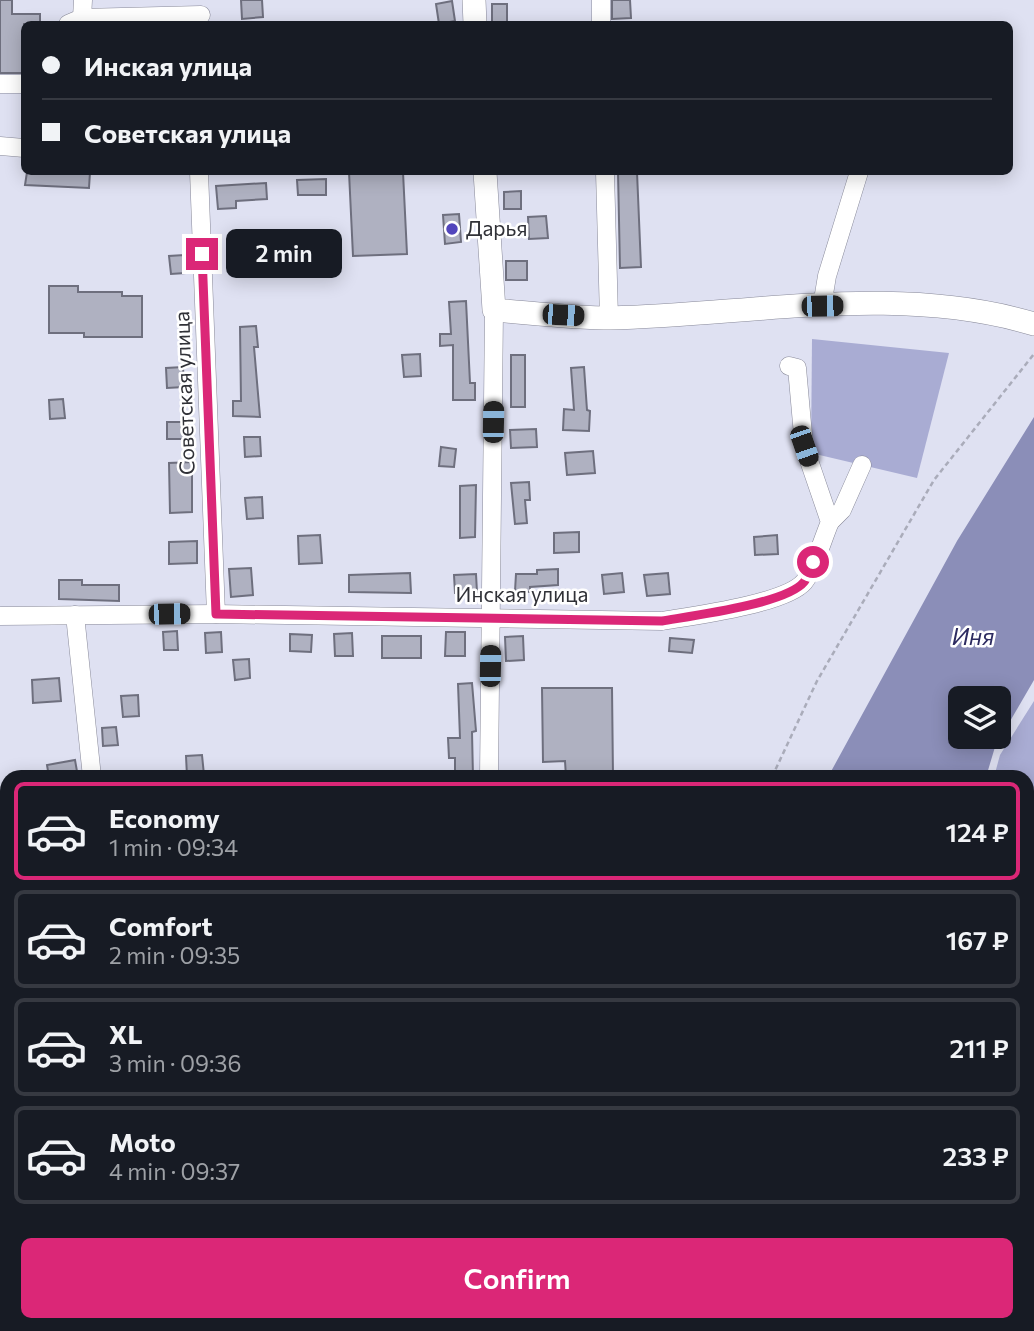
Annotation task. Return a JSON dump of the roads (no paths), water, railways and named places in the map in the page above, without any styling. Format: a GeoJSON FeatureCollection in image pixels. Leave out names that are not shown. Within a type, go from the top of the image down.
{"type":"FeatureCollection","features":[{"type":"Feature","properties":{"kind":"main road"},"geometry":{"type":"LineString","coordinates":[[474,0],[475,21]]}},
{"type":"Feature","properties":{"kind":"main road"},"geometry":{"type":"LineString","coordinates":[[485,175],[494,310],[609,318],[909,303],[984,313],[1034,324]]}},
{"type":"Feature","properties":{"kind":"street"},"geometry":{"type":"LineString","coordinates":[[601,0],[601,21]]}},
{"type":"Feature","properties":{"kind":"street"},"geometry":{"type":"LineString","coordinates":[[78,14],[201,13]]}},
{"type":"Feature","properties":{"kind":"street"},"geometry":{"type":"LineString","coordinates":[[0,83],[21,84]]}},
{"type":"Feature","properties":{"kind":"street"},"geometry":{"type":"LineString","coordinates":[[0,146],[21,148]]}},
{"type":"Feature","properties":{"kind":"street","name":"Советская улица"},"geometry":{"type":"LineString","coordinates":[[199,175],[216,614]]}},
{"type":"Feature","properties":{"kind":"street"},"geometry":{"type":"LineString","coordinates":[[605,175],[609,318]]}},
{"type":"Feature","properties":{"kind":"street"},"geometry":{"type":"LineString","coordinates":[[822,306],[827,276],[858,175]]}},
{"type":"Feature","properties":{"kind":"street"},"geometry":{"type":"LineString","coordinates":[[489,770],[494,310]]}},
{"type":"Feature","properties":{"kind":"street"},"geometry":{"type":"LineString","coordinates":[[789,366],[797,368],[804,446],[830,522]]}},
{"type":"Feature","properties":{"kind":"street","name":"Инская улица"},"geometry":{"type":"LineString","coordinates":[[0,616],[216,614],[662,621],[725,611],[789,593],[804,582],[830,522],[842,510],[862,465]]}},
{"type":"Feature","properties":{"kind":"street"},"geometry":{"type":"LineString","coordinates":[[75,615],[91,770]]}},
{"type":"Feature","properties":{"kind":"water","name":"Иня"},"geometry":{"type":"Polygon","coordinates":[[[1034,417],[1034,680],[1011,720],[1011,686],[948,686],[948,749],[994,749],[988,770],[832,770],[957,541],[1034,417]]]}},
{"type":"Feature","properties":{"kind":"place","name":"Дарья"},"geometry":{"type":"Point","coordinates":[452,229]}}]}
